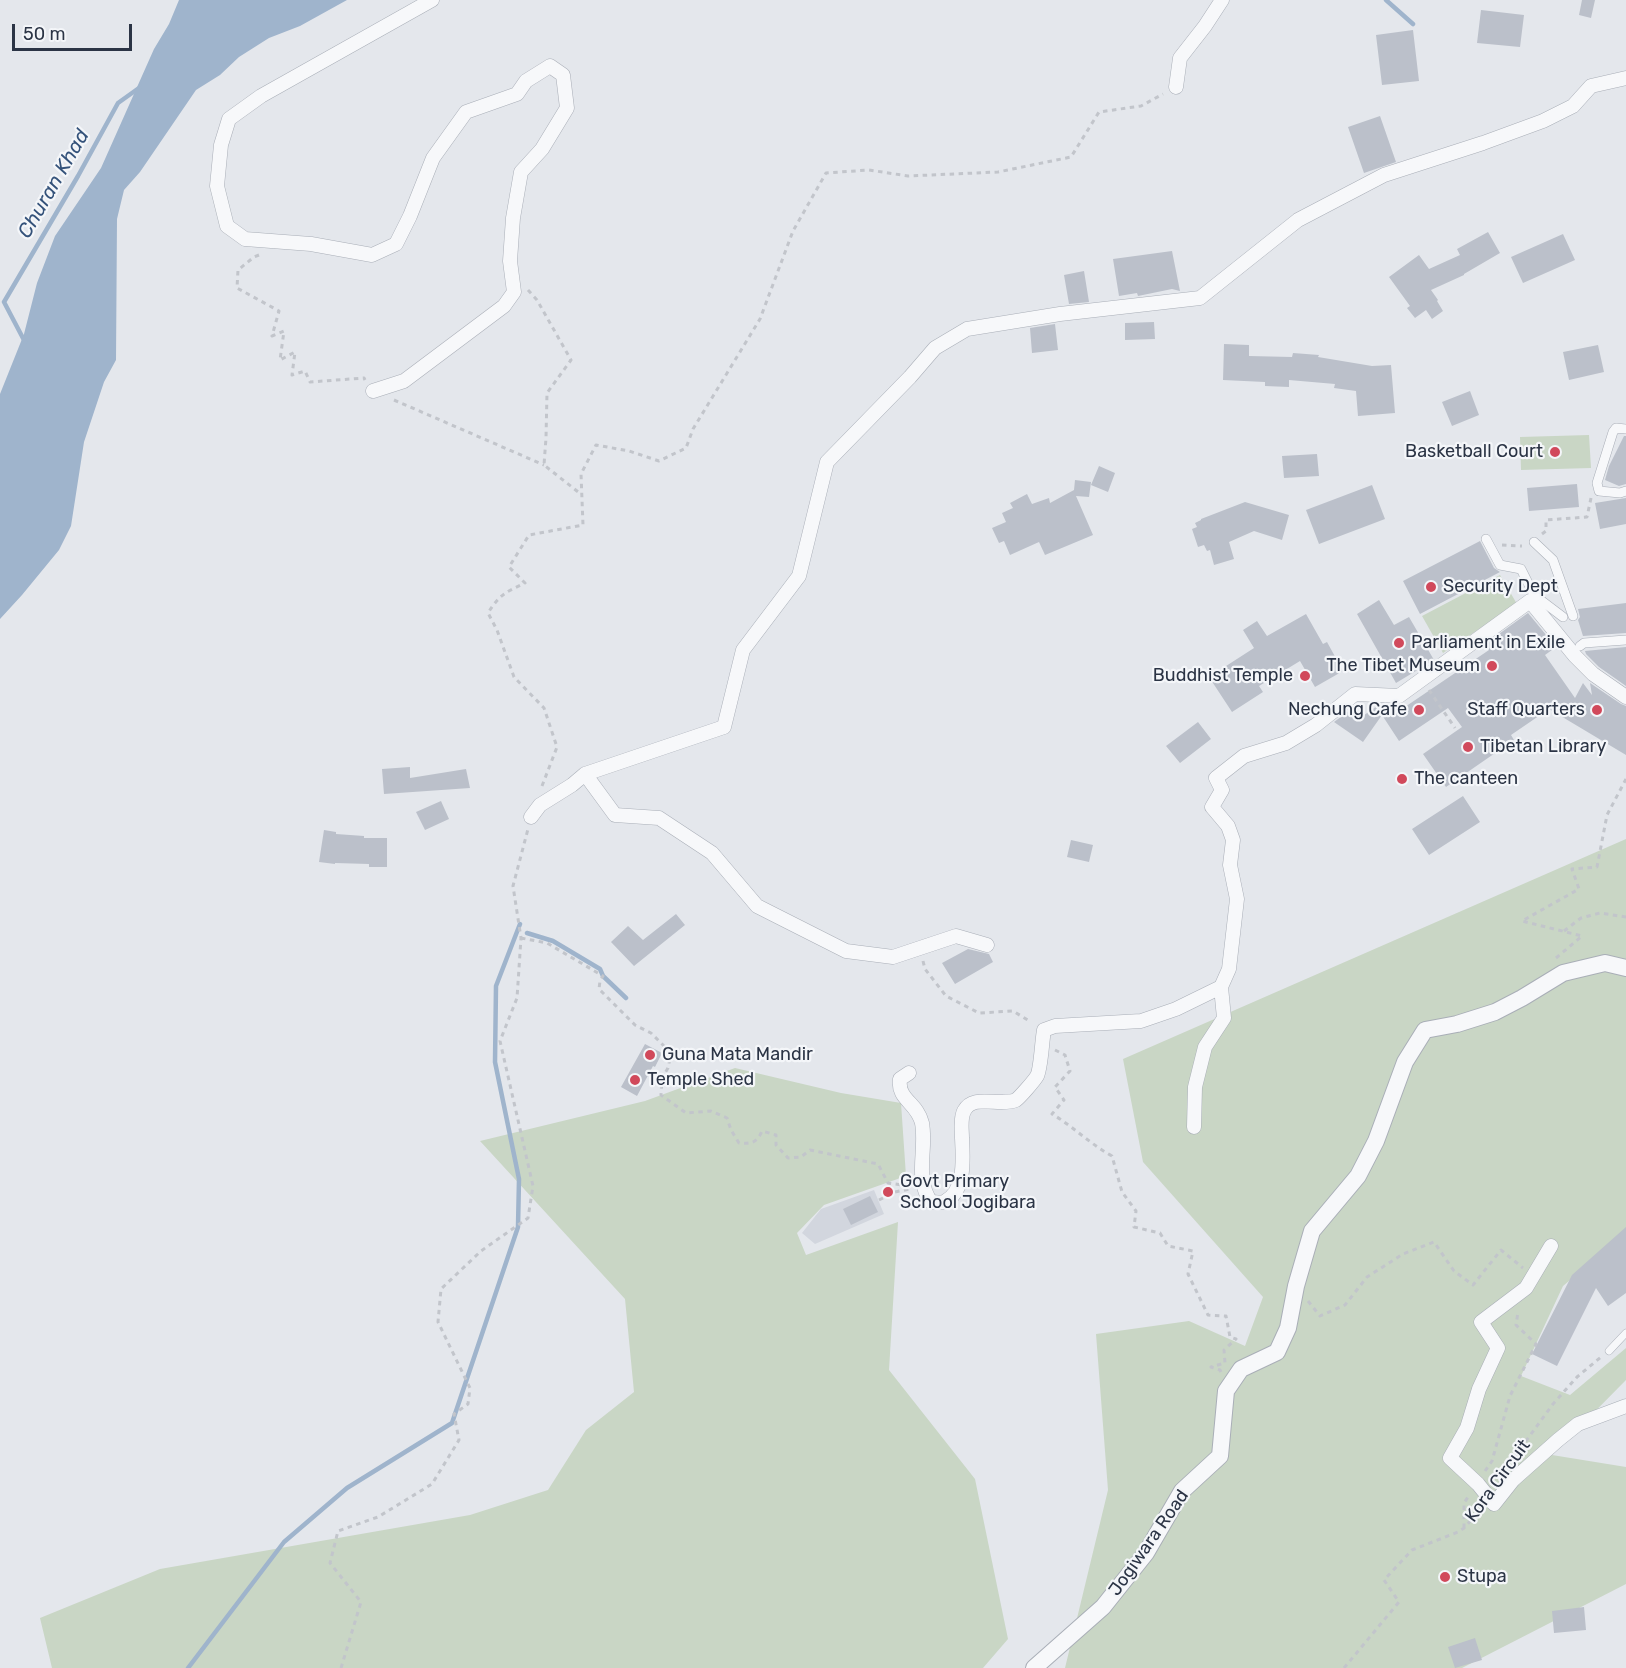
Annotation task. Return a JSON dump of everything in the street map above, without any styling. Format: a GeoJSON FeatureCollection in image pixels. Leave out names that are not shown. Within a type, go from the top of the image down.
{"type":"FeatureCollection","features":[{"type":"Feature","properties":{"kind":"street"},"geometry":{"type":"LineString","coordinates":[[373,391],[404,381],[504,306],[514,291],[510,261],[513,218],[521,172],[542,149],[567,108],[563,75],[550,66],[526,81],[517,94],[466,112],[433,158],[396,244],[372,255],[311,244],[245,239],[227,226],[217,186],[221,145],[229,119],[261,96],[432,0]]}},
{"type":"Feature","properties":{"kind":"street"},"geometry":{"type":"LineString","coordinates":[[1176,87],[1180,58],[1222,0]]}},
{"type":"Feature","properties":{"kind":"street"},"geometry":{"type":"LineString","coordinates":[[531,816],[540,805],[585,774],[723,728],[743,650],[799,576],[826,462],[910,377],[935,348],[966,329],[1060,314],[1200,298],[1298,220],[1384,175],[1543,121],[1573,106],[1591,86],[1626,78]]}},
{"type":"Feature","properties":{"kind":"street"},"geometry":{"type":"LineString","coordinates":[[1626,429],[1616,428],[1613,432],[1597,483],[1599,490],[1620,493],[1626,491]]}},
{"type":"Feature","properties":{"kind":"street"},"geometry":{"type":"LineString","coordinates":[[1486,539],[1500,566],[1521,569],[1534,595],[1563,617]]}},
{"type":"Feature","properties":{"kind":"street"},"geometry":{"type":"LineString","coordinates":[[1533,542],[1553,560],[1573,616]]}},
{"type":"Feature","properties":{"kind":"street"},"geometry":{"type":"LineString","coordinates":[[1194,1127],[1195,1087],[1205,1047],[1224,1018],[1221,987],[1229,969],[1237,899],[1230,865],[1233,840],[1228,826],[1212,807],[1222,790],[1216,778],[1244,756],[1286,743],[1316,725],[1355,694],[1400,696],[1530,601],[1575,656],[1593,674],[1626,697]]}},
{"type":"Feature","properties":{"kind":"street"},"geometry":{"type":"LineString","coordinates":[[1580,646],[1584,643],[1626,640]]}},
{"type":"Feature","properties":{"kind":"street"},"geometry":{"type":"LineString","coordinates":[[585,774],[615,815],[660,818],[712,853],[757,906],[846,951],[893,957],[956,936],[987,945]]}},
{"type":"Feature","properties":{"kind":"street"},"geometry":{"type":"LineString","coordinates":[[1241,1369],[1277,1352],[1288,1328],[1296,1286],[1312,1230],[1358,1176],[1376,1141],[1405,1062],[1425,1030],[1457,1024],[1495,1012],[1563,973],[1605,963],[1626,968]]}},
{"type":"Feature","properties":{"kind":"street"},"geometry":{"type":"LineString","coordinates":[[909,1072],[900,1079],[899,1086],[901,1094],[912,1104],[921,1122],[923,1133],[921,1177],[925,1194],[931,1202],[943,1203],[952,1196],[961,1178],[964,1110],[970,1103],[1016,1100],[1025,1091],[1038,1074],[1044,1030],[1055,1026],[1141,1021],[1176,1010],[1221,987]]}},
{"type":"Feature","properties":{"kind":"street"},"geometry":{"type":"LineString","coordinates":[[1551,1246],[1526,1288],[1481,1322],[1498,1348],[1479,1389],[1467,1428],[1450,1458],[1478,1484],[1494,1504],[1513,1480],[1578,1424],[1626,1406]]}},
{"type":"Feature","properties":{"kind":"street","name":"Jogiwara Road"},"geometry":{"type":"LineString","coordinates":[[1034,1668],[1103,1607],[1146,1553],[1182,1491],[1220,1456],[1226,1391],[1241,1369]]}},
{"type":"Feature","properties":{"kind":"lane"},"geometry":{"type":"LineString","coordinates":[[1609,1351],[1626,1333]]}},
{"type":"Feature","properties":{"kind":"path"},"geometry":{"type":"LineString","coordinates":[[542,787],[557,747],[544,708],[514,677],[497,630],[488,613],[496,599],[525,583],[509,567],[529,535],[583,525],[581,474],[596,445],[629,451],[659,461],[686,448],[693,429],[760,319],[793,231],[826,173],[868,170],[908,176],[998,171],[1071,157],[1099,112],[1141,106],[1176,87]]}},
{"type":"Feature","properties":{"kind":"path"},"geometry":{"type":"LineString","coordinates":[[265,254],[254,257],[238,270],[237,288],[279,311],[273,336],[284,330],[280,360],[296,352],[292,375],[305,371],[310,382],[364,378],[373,391],[544,465],[582,495]]}},
{"type":"Feature","properties":{"kind":"path"},"geometry":{"type":"LineString","coordinates":[[512,272],[537,300],[571,360],[547,393],[544,465]]}},
{"type":"Feature","properties":{"kind":"path"},"geometry":{"type":"LineString","coordinates":[[1486,539],[1504,546],[1524,546],[1537,541],[1539,536],[1546,531],[1546,520],[1587,517],[1592,491],[1597,483]]}},
{"type":"Feature","properties":{"kind":"path"},"geometry":{"type":"LineString","coordinates":[[1422,681],[1455,728]]}},
{"type":"Feature","properties":{"kind":"path"},"geometry":{"type":"LineString","coordinates":[[1556,958],[1582,936],[1522,921],[1578,889],[1572,869],[1597,867],[1607,815],[1626,779]]}},
{"type":"Feature","properties":{"kind":"path"},"geometry":{"type":"LineString","coordinates":[[341,1668],[361,1602],[330,1563],[338,1531],[378,1517],[432,1484],[459,1440],[454,1414],[468,1404],[471,1388],[438,1322],[441,1289],[481,1251],[528,1218],[533,1186],[500,1041],[517,998],[521,938],[513,886],[531,816]]}},
{"type":"Feature","properties":{"kind":"path"},"geometry":{"type":"LineString","coordinates":[[1564,931],[1581,918],[1600,913],[1626,917]]}},
{"type":"Feature","properties":{"kind":"path"},"geometry":{"type":"LineString","coordinates":[[521,938],[547,942],[603,976],[599,989],[635,1024],[651,1033],[664,1046],[670,1058],[668,1068],[662,1078],[661,1095],[686,1113],[711,1111],[727,1118],[739,1143],[749,1144],[758,1140],[762,1131],[776,1135],[776,1145],[788,1158],[801,1157],[810,1150],[862,1160],[878,1164],[888,1183],[924,1187]]}},
{"type":"Feature","properties":{"kind":"path"},"geometry":{"type":"LineString","coordinates":[[920,948],[925,969],[946,996],[979,1013],[1013,1011],[1044,1030],[1048,1047],[1065,1055],[1070,1071],[1055,1087],[1064,1100],[1052,1114],[1068,1124],[1095,1147],[1112,1156],[1122,1192],[1136,1211],[1134,1227],[1160,1233],[1168,1246],[1193,1251],[1188,1274],[1192,1285],[1208,1315],[1226,1316],[1230,1337],[1236,1339],[1224,1350],[1225,1363],[1211,1367],[1220,1370],[1225,1380],[1241,1369]]}},
{"type":"Feature","properties":{"kind":"path"},"geometry":{"type":"LineString","coordinates":[[879,1200],[895,1192],[924,1187]]}},
{"type":"Feature","properties":{"kind":"path"},"geometry":{"type":"LineString","coordinates":[[1296,1286],[1320,1316],[1345,1305],[1367,1276],[1403,1254],[1434,1242],[1454,1271],[1473,1285],[1501,1250],[1526,1271],[1516,1325],[1536,1344],[1510,1396],[1492,1461],[1464,1503],[1464,1528]]}},
{"type":"Feature","properties":{"kind":"path","name":"Kora Circuit"},"geometry":{"type":"LineString","coordinates":[[1515,1458],[1553,1404],[1577,1377],[1609,1351]]}},
{"type":"Feature","properties":{"kind":"path","name":"Kora Circuit"},"geometry":{"type":"LineString","coordinates":[[1344,1668],[1400,1602],[1384,1580],[1412,1550],[1464,1528],[1486,1502]]}},
{"type":"Feature","properties":{"kind":"shaded area"},"geometry":{"type":"Polygon","coordinates":[[[874,1190],[884,1214],[815,1244],[802,1233],[821,1209],[874,1190]]]}},
{"type":"Feature","properties":{"kind":"green space","name":"Basketball Court"},"geometry":{"type":"Polygon","coordinates":[[[1589,435],[1591,468],[1521,470],[1520,437],[1589,435]]]}},
{"type":"Feature","properties":{"kind":"green space"},"geometry":{"type":"Polygon","coordinates":[[[1500,575],[1517,604],[1443,653],[1422,616],[1500,575]]]}},
{"type":"Feature","properties":{"kind":"green space"},"geometry":{"type":"Polygon","coordinates":[[[1626,839],[1626,1233],[1563,1286],[1521,1376],[1570,1395],[1626,1348],[1626,1380],[1552,1455],[1626,1467],[1626,1584],[1462,1668],[1065,1668],[1108,1490],[1096,1334],[1189,1321],[1245,1346],[1263,1297],[1143,1162],[1123,1059],[1626,839]]]}},
{"type":"Feature","properties":{"kind":"green space"},"geometry":{"type":"Polygon","coordinates":[[[735,1068],[841,1093],[901,1103],[906,1176],[824,1205],[797,1233],[806,1255],[898,1222],[889,1370],[975,1479],[1008,1639],[983,1668],[52,1668],[40,1618],[160,1569],[470,1515],[548,1490],[586,1430],[634,1392],[625,1299],[480,1141],[645,1101],[735,1068]]]}},
{"type":"Feature","properties":{"kind":"water"},"geometry":{"type":"Polygon","coordinates":[[[179,0],[347,0],[300,26],[269,38],[239,57],[220,75],[196,90],[140,172],[124,190],[117,219],[116,360],[104,382],[84,442],[71,526],[59,550],[0,619],[0,394],[24,334],[37,283],[55,236],[101,168],[154,49],[169,24],[179,0]]]}},
{"type":"Feature","properties":{"kind":"building"},"geometry":{"type":"Polygon","coordinates":[[[1582,0],[1595,0],[1591,18],[1579,15],[1582,0]]]}},
{"type":"Feature","properties":{"kind":"building"},"geometry":{"type":"Polygon","coordinates":[[[1481,10],[1524,15],[1520,47],[1477,43],[1481,10]]]}},
{"type":"Feature","properties":{"kind":"building"},"geometry":{"type":"Polygon","coordinates":[[[1413,30],[1419,81],[1382,85],[1376,35],[1413,30]]]}},
{"type":"Feature","properties":{"kind":"building"},"geometry":{"type":"Polygon","coordinates":[[[1380,116],[1396,162],[1364,173],[1348,127],[1380,116]]]}},
{"type":"Feature","properties":{"kind":"building"},"geometry":{"type":"Polygon","coordinates":[[[1488,232],[1500,253],[1464,275],[1431,290],[1443,311],[1432,319],[1426,310],[1415,318],[1407,308],[1410,306],[1389,277],[1419,255],[1429,269],[1460,255],[1457,249],[1488,232]]]}},
{"type":"Feature","properties":{"kind":"building"},"geometry":{"type":"Polygon","coordinates":[[[1563,234],[1575,260],[1523,283],[1511,257],[1563,234]]]}},
{"type":"Feature","properties":{"kind":"building"},"geometry":{"type":"Polygon","coordinates":[[[1172,251],[1180,291],[1172,289],[1138,296],[1137,293],[1119,296],[1113,259],[1172,251]]]}},
{"type":"Feature","properties":{"kind":"building"},"geometry":{"type":"Polygon","coordinates":[[[1084,271],[1089,302],[1069,304],[1064,275],[1084,271]]]}},
{"type":"Feature","properties":{"kind":"building"},"geometry":{"type":"Polygon","coordinates":[[[1154,322],[1155,339],[1125,340],[1125,323],[1154,322]]]}},
{"type":"Feature","properties":{"kind":"building"},"geometry":{"type":"Polygon","coordinates":[[[1055,324],[1058,350],[1032,353],[1030,328],[1055,324]]]}},
{"type":"Feature","properties":{"kind":"building"},"geometry":{"type":"Polygon","coordinates":[[[1224,344],[1249,345],[1249,356],[1292,357],[1293,353],[1319,355],[1318,357],[1372,366],[1391,365],[1395,413],[1358,416],[1356,391],[1334,388],[1335,384],[1289,380],[1289,387],[1265,386],[1265,382],[1223,380],[1224,344]]]}},
{"type":"Feature","properties":{"kind":"building"},"geometry":{"type":"Polygon","coordinates":[[[1598,345],[1604,372],[1569,380],[1563,352],[1598,345]]]}},
{"type":"Feature","properties":{"kind":"building"},"geometry":{"type":"Polygon","coordinates":[[[1470,391],[1479,415],[1452,426],[1442,402],[1470,391]]]}},
{"type":"Feature","properties":{"kind":"building"},"geometry":{"type":"Polygon","coordinates":[[[1626,436],[1626,484],[1619,486],[1605,480],[1609,466],[1626,436]]]}},
{"type":"Feature","properties":{"kind":"building"},"geometry":{"type":"Polygon","coordinates":[[[1317,454],[1319,476],[1284,478],[1282,456],[1317,454]]]}},
{"type":"Feature","properties":{"kind":"building"},"geometry":{"type":"Polygon","coordinates":[[[1099,466],[1115,473],[1108,492],[1091,485],[1099,466]]]}},
{"type":"Feature","properties":{"kind":"building"},"geometry":{"type":"Polygon","coordinates":[[[1075,480],[1091,482],[1089,497],[1076,496],[1093,535],[1045,555],[1039,542],[1010,555],[1004,541],[999,543],[992,528],[1006,522],[1002,513],[1013,508],[1010,503],[1027,494],[1032,504],[1049,498],[1050,503],[1074,490],[1075,480]]]}},
{"type":"Feature","properties":{"kind":"building"},"geometry":{"type":"Polygon","coordinates":[[[1577,484],[1579,507],[1529,511],[1527,488],[1577,484]]]}},
{"type":"Feature","properties":{"kind":"building"},"geometry":{"type":"Polygon","coordinates":[[[1372,485],[1385,519],[1319,544],[1306,510],[1372,485]]]}},
{"type":"Feature","properties":{"kind":"building"},"geometry":{"type":"Polygon","coordinates":[[[1626,498],[1626,524],[1600,529],[1595,503],[1626,498]]]}},
{"type":"Feature","properties":{"kind":"building"},"geometry":{"type":"Polygon","coordinates":[[[1245,502],[1289,515],[1282,540],[1254,531],[1229,542],[1234,559],[1214,565],[1210,550],[1207,551],[1204,545],[1198,547],[1192,529],[1197,527],[1195,523],[1201,519],[1245,502]]]}},
{"type":"Feature","properties":{"kind":"building"},"geometry":{"type":"Polygon","coordinates":[[[1480,541],[1494,568],[1500,572],[1420,614],[1403,581],[1480,541]]]}},
{"type":"Feature","properties":{"kind":"building","name":"Parliament in Exile"},"geometry":{"type":"Polygon","coordinates":[[[1379,600],[1394,625],[1409,617],[1434,660],[1396,683],[1357,614],[1379,600]]]}},
{"type":"Feature","properties":{"kind":"building"},"geometry":{"type":"Polygon","coordinates":[[[1626,603],[1626,633],[1583,636],[1578,620],[1580,617],[1578,609],[1626,603]]]}},
{"type":"Feature","properties":{"kind":"building"},"geometry":{"type":"Polygon","coordinates":[[[1528,613],[1556,647],[1545,655],[1575,698],[1583,683],[1592,695],[1590,683],[1626,706],[1626,755],[1549,709],[1511,735],[1514,740],[1446,787],[1423,754],[1462,727],[1448,708],[1399,741],[1382,715],[1363,742],[1334,722],[1349,711],[1360,718],[1380,704],[1395,705],[1399,711],[1489,650],[1485,644],[1528,613]]]}},
{"type":"Feature","properties":{"kind":"building"},"geometry":{"type":"Polygon","coordinates":[[[1306,614],[1323,644],[1327,642],[1343,671],[1315,687],[1300,661],[1259,686],[1263,692],[1232,712],[1209,677],[1254,648],[1243,630],[1257,621],[1267,636],[1306,614]]]}},
{"type":"Feature","properties":{"kind":"building"},"geometry":{"type":"Polygon","coordinates":[[[1626,647],[1626,686],[1599,667],[1585,651],[1626,647]]]}},
{"type":"Feature","properties":{"kind":"building"},"geometry":{"type":"Polygon","coordinates":[[[1198,722],[1211,739],[1180,763],[1166,746],[1198,722]]]}},
{"type":"Feature","properties":{"kind":"building"},"geometry":{"type":"Polygon","coordinates":[[[410,767],[410,778],[466,769],[470,788],[384,794],[382,769],[410,767]]]}},
{"type":"Feature","properties":{"kind":"building"},"geometry":{"type":"Polygon","coordinates":[[[1463,796],[1480,822],[1429,855],[1412,829],[1463,796]]]}},
{"type":"Feature","properties":{"kind":"building"},"geometry":{"type":"Polygon","coordinates":[[[441,801],[449,819],[425,830],[416,812],[441,801]]]}},
{"type":"Feature","properties":{"kind":"building"},"geometry":{"type":"Polygon","coordinates":[[[324,830],[336,832],[336,834],[364,836],[364,838],[387,838],[387,867],[319,862],[324,830]]]}},
{"type":"Feature","properties":{"kind":"building"},"geometry":{"type":"Polygon","coordinates":[[[1071,840],[1093,845],[1089,862],[1067,857],[1071,840]]]}},
{"type":"Feature","properties":{"kind":"building"},"geometry":{"type":"Polygon","coordinates":[[[676,914],[685,925],[634,966],[611,942],[628,926],[643,940],[676,914]]]}},
{"type":"Feature","properties":{"kind":"building"},"geometry":{"type":"Polygon","coordinates":[[[968,949],[989,954],[993,962],[955,984],[942,963],[968,949]]]}},
{"type":"Feature","properties":{"kind":"building"},"geometry":{"type":"Polygon","coordinates":[[[645,1044],[662,1053],[637,1096],[621,1087],[645,1044]]]}},
{"type":"Feature","properties":{"kind":"building","name":"Govt Primary School Jogibara"},"geometry":{"type":"Polygon","coordinates":[[[870,1196],[878,1212],[851,1225],[843,1209],[870,1196]]]}},
{"type":"Feature","properties":{"kind":"building"},"geometry":{"type":"Polygon","coordinates":[[[1626,1227],[1626,1293],[1608,1306],[1596,1288],[1557,1366],[1532,1354],[1572,1275],[1626,1227]]]}},
{"type":"Feature","properties":{"kind":"building"},"geometry":{"type":"Polygon","coordinates":[[[1584,1607],[1586,1630],[1554,1633],[1552,1611],[1584,1607]]]}},
{"type":"Feature","properties":{"kind":"building"},"geometry":{"type":"Polygon","coordinates":[[[1475,1638],[1482,1660],[1455,1668],[1448,1647],[1475,1638]]]}},
{"type":"Feature","properties":{"kind":"waterway"},"geometry":{"type":"LineString","coordinates":[[1386,0],[1413,24]]}},
{"type":"Feature","properties":{"kind":"waterway","name":"Churan Khad"},"geometry":{"type":"LineString","coordinates":[[25,342],[4,302],[118,103],[139,88]]}},
{"type":"Feature","properties":{"kind":"waterway"},"geometry":{"type":"LineString","coordinates":[[188,1668],[284,1542],[347,1488],[452,1423],[518,1227],[519,1179],[495,1062],[496,986],[520,924]]}},
{"type":"Feature","properties":{"kind":"waterway"},"geometry":{"type":"LineString","coordinates":[[527,933],[553,941],[600,969],[603,976],[626,998]]}},
{"type":"Feature","properties":{"kind":"place","name":"Basketball Court"},"geometry":{"type":"Point","coordinates":[1555,452]}},
{"type":"Feature","properties":{"kind":"place","name":"Security Dept"},"geometry":{"type":"Point","coordinates":[1431,587]}},
{"type":"Feature","properties":{"kind":"place","name":"Parliament in Exile"},"geometry":{"type":"Point","coordinates":[1399,643]}},
{"type":"Feature","properties":{"kind":"place","name":"The Tibet Museum"},"geometry":{"type":"Point","coordinates":[1492,666]}},
{"type":"Feature","properties":{"kind":"place","name":"Buddhist Temple"},"geometry":{"type":"Point","coordinates":[1305,676]}},
{"type":"Feature","properties":{"kind":"place","name":"Nechung Cafe"},"geometry":{"type":"Point","coordinates":[1419,710]}},
{"type":"Feature","properties":{"kind":"place","name":"Staff Quarters"},"geometry":{"type":"Point","coordinates":[1597,710]}},
{"type":"Feature","properties":{"kind":"place","name":"Tibetan Library"},"geometry":{"type":"Point","coordinates":[1468,747]}},
{"type":"Feature","properties":{"kind":"place","name":"The canteen"},"geometry":{"type":"Point","coordinates":[1402,779]}},
{"type":"Feature","properties":{"kind":"place","name":"Guna Mata Mandir"},"geometry":{"type":"Point","coordinates":[650,1055]}},
{"type":"Feature","properties":{"kind":"place","name":"Temple Shed"},"geometry":{"type":"Point","coordinates":[635,1080]}},
{"type":"Feature","properties":{"kind":"place","name":"Govt Primary School Jogibara"},"geometry":{"type":"Point","coordinates":[888,1192]}},
{"type":"Feature","properties":{"kind":"place","name":"Stupa"},"geometry":{"type":"Point","coordinates":[1445,1577]}}]}
